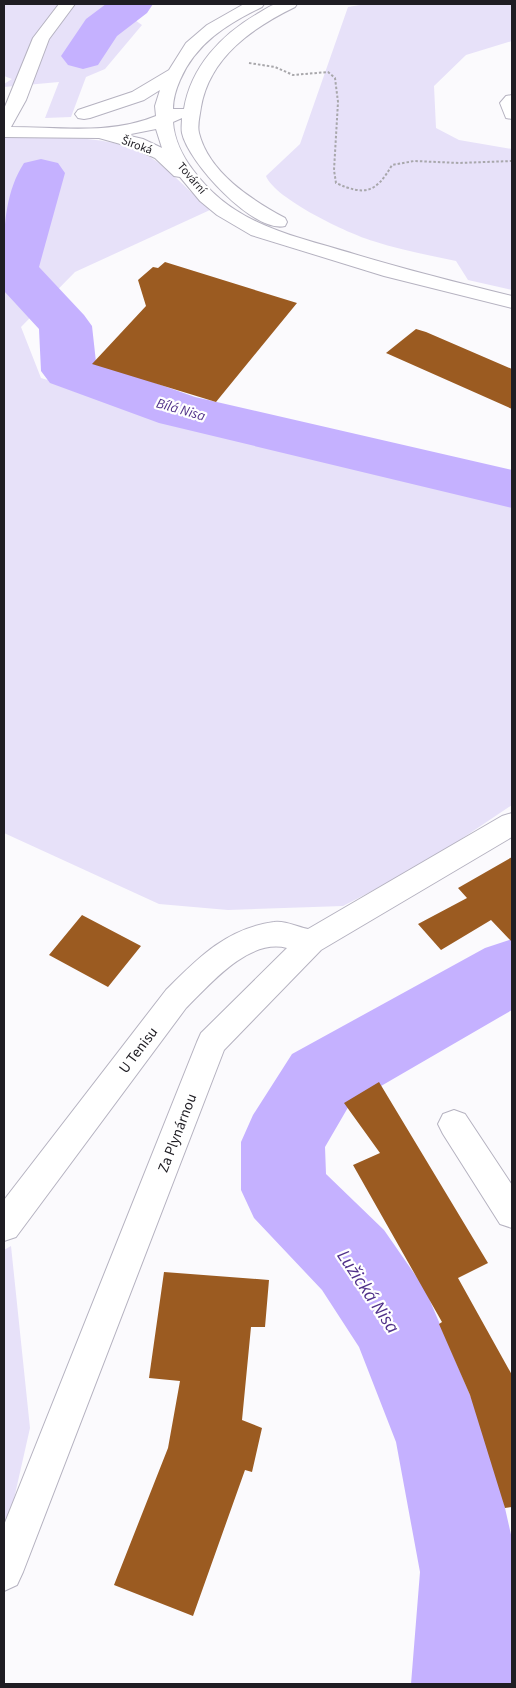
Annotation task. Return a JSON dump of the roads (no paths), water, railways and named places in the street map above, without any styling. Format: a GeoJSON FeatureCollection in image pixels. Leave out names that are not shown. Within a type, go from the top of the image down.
{"type":"FeatureCollection","features":[{"type":"Feature","properties":{"kind":"street"},"geometry":{"type":"LineString","coordinates":[[4,127],[17,100],[40,38],[68,4]]}},
{"type":"Feature","properties":{"kind":"street","name":"Tovární"},"geometry":{"type":"LineString","coordinates":[[256,4],[230,17],[205,33],[175,73],[165,96],[164,120],[166,133],[174,157],[195,186],[222,210],[256,230],[290,243],[392,272],[512,302]]}},
{"type":"Feature","properties":{"kind":"street","name":"Tovární"},"geometry":{"type":"LineString","coordinates":[[289,4],[258,20],[228,42],[214,58],[192,101],[190,132],[200,155],[216,176],[258,211],[333,254]]}},
{"type":"Feature","properties":{"kind":"street","name":"Široká"},"geometry":{"type":"LineString","coordinates":[[4,127],[84,114],[138,96],[175,73]]}},
{"type":"Feature","properties":{"kind":"street"},"geometry":{"type":"LineString","coordinates":[[512,100],[508,103],[512,114]]}},
{"type":"Feature","properties":{"kind":"street","name":"Široká"},"geometry":{"type":"LineString","coordinates":[[4,127],[98,132],[145,127],[183,112],[192,101]]}},
{"type":"Feature","properties":{"kind":"street","name":"Široká"},"geometry":{"type":"LineString","coordinates":[[84,114],[138,114],[164,120],[190,132]]}},
{"type":"Feature","properties":{"kind":"street","name":"Široká"},"geometry":{"type":"LineString","coordinates":[[98,132],[137,143],[161,154],[195,186]]}},
{"type":"Feature","properties":{"kind":"street","name":"Za Plynárnou"},"geometry":{"type":"LineString","coordinates":[[4,1572],[212,1042],[311,942],[512,824]]}},
{"type":"Feature","properties":{"kind":"street","name":"U Tenisu"},"geometry":{"type":"LineString","coordinates":[[4,1226],[176,999],[208,968],[240,943],[276,933],[311,942]]}},
{"type":"Feature","properties":{"kind":"street"},"geometry":{"type":"LineString","coordinates":[[454,1124],[512,1213]]}},
{"type":"Feature","properties":{"kind":"waterway","name":"Bílá Nisa"},"geometry":{"type":"LineString","coordinates":[[83,56],[101,28],[132,4]]}},
{"type":"Feature","properties":{"kind":"waterway","name":"Bílá Nisa"},"geometry":{"type":"LineString","coordinates":[[41,173],[13,268],[30,290],[65,326],[69,371],[179,411],[512,489]]}},
{"type":"Feature","properties":{"kind":"waterway"},"geometry":{"type":"LineString","coordinates":[[4,283],[30,290]]}},
{"type":"Feature","properties":{"kind":"waterway","name":"Lužická Nisa"},"geometry":{"type":"LineString","coordinates":[[463,1684],[470,1572],[443,1442],[393,1320],[353,1260],[284,1190],[283,1142],[321,1079],[512,971]]}}]}
